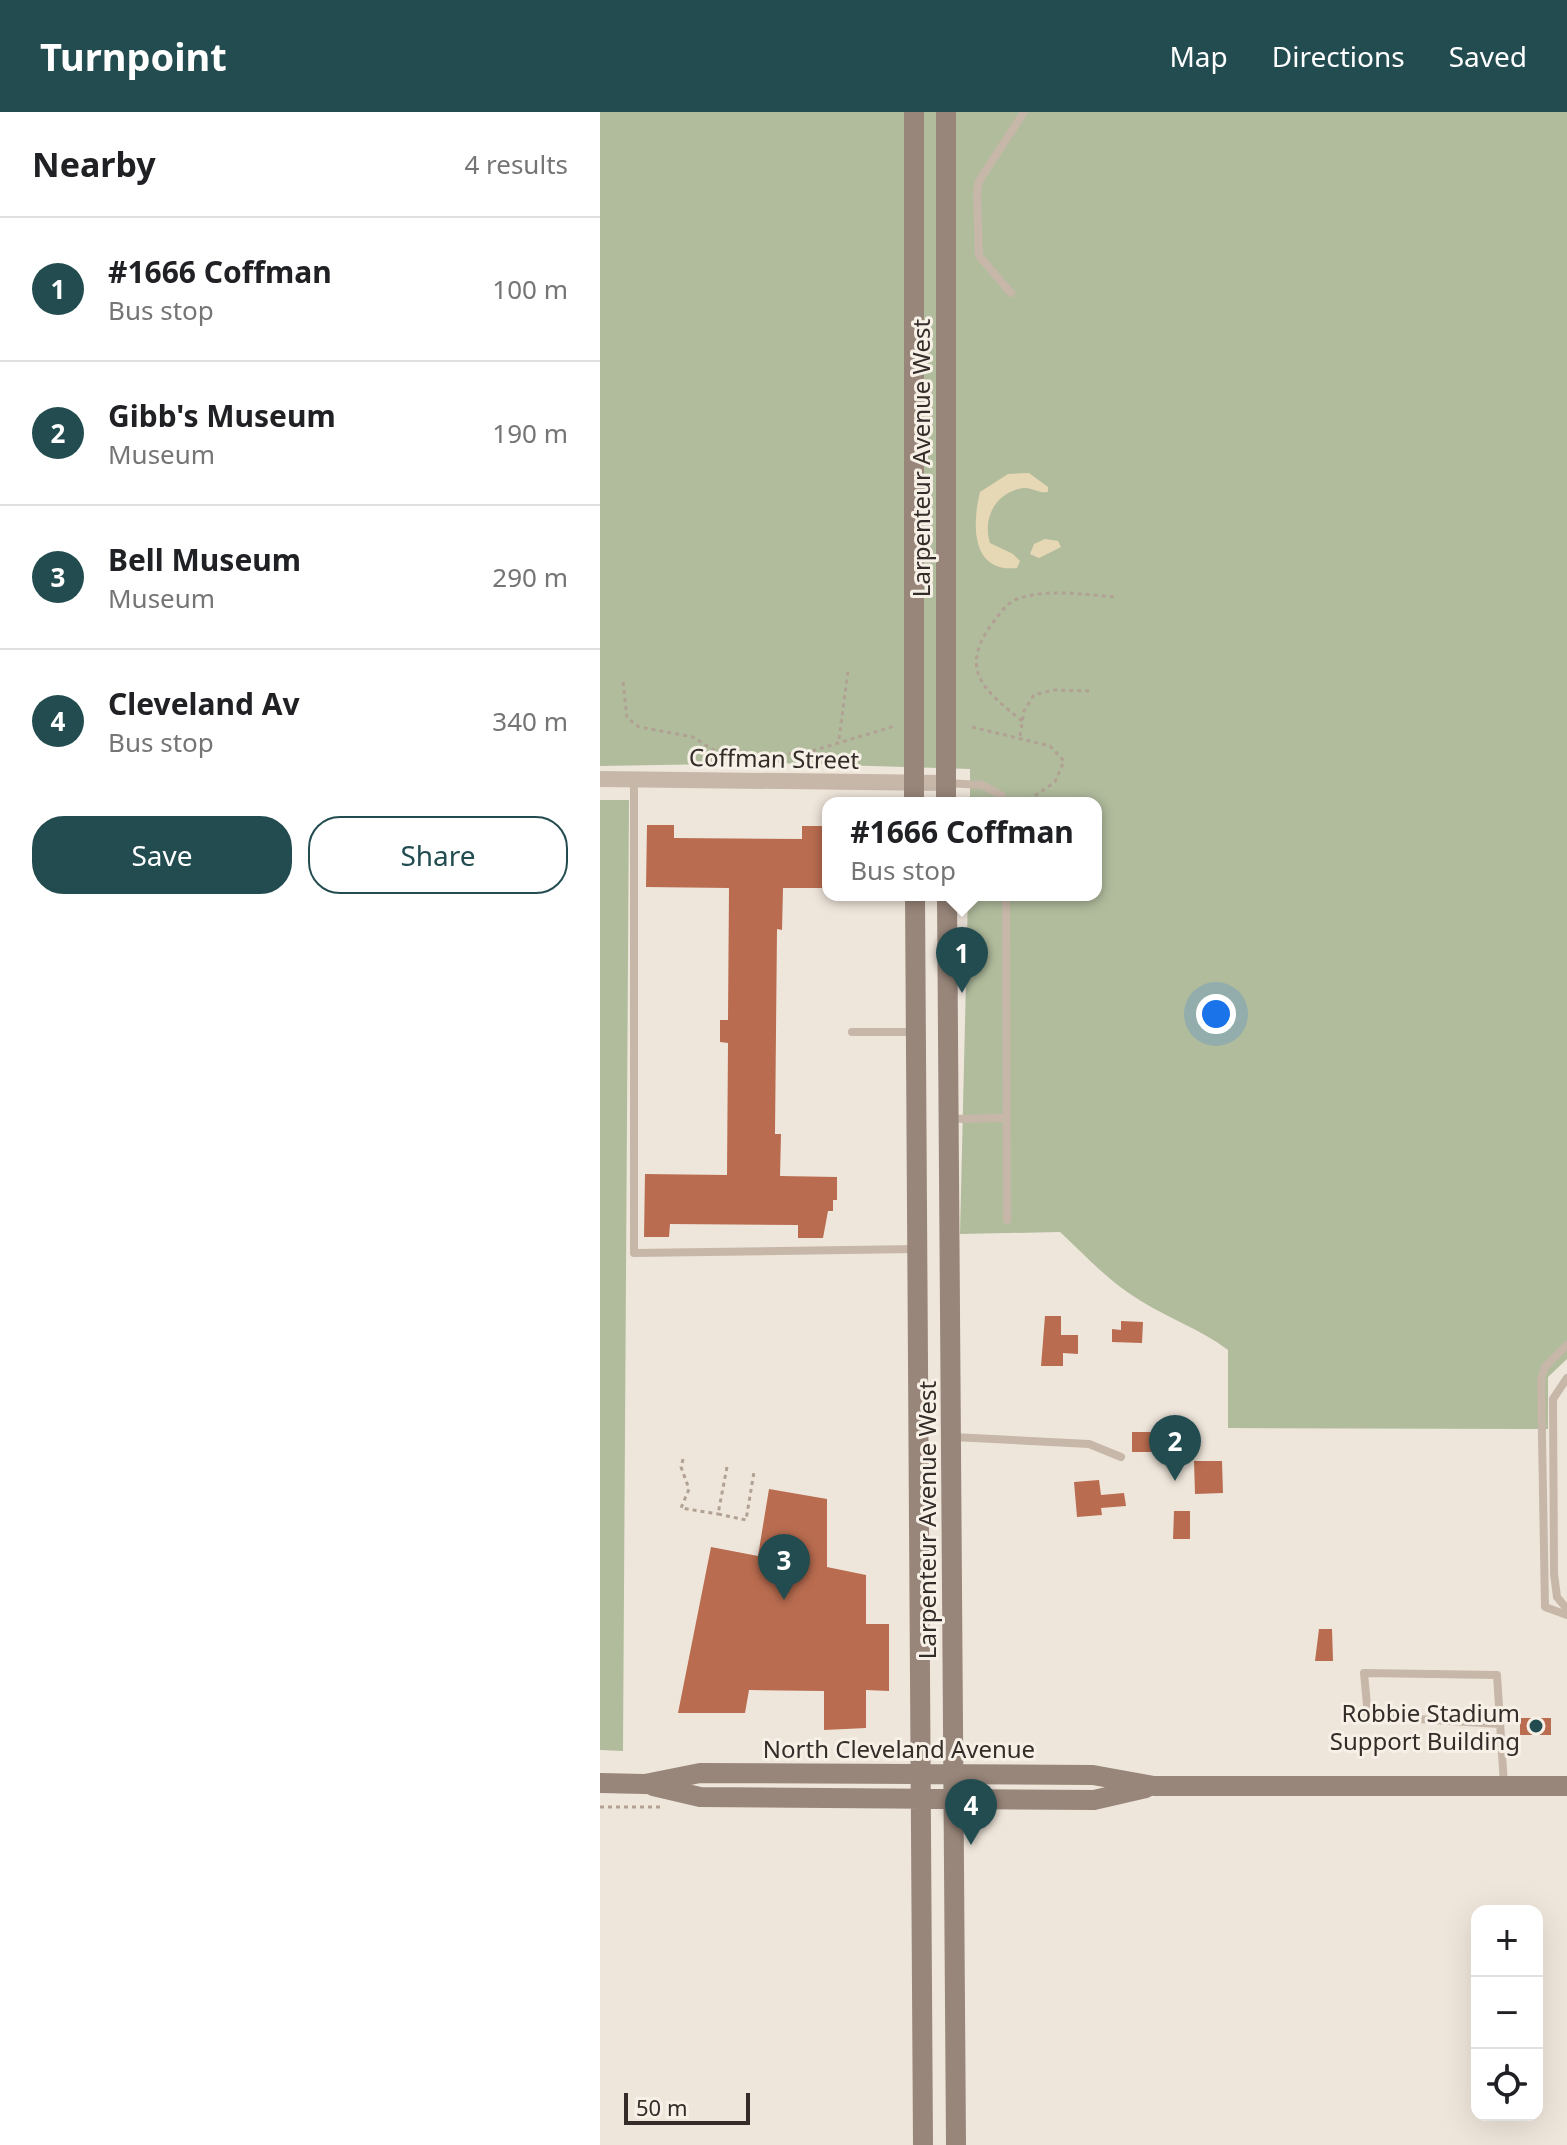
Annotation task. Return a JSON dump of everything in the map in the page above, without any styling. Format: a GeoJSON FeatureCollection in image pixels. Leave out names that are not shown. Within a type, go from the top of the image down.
{"type":"FeatureCollection","features":[{"type":"Feature","properties":{"kind":"main road","name":"Larpenteur Avenue West"},"geometry":{"type":"LineString","coordinates":[[914,112],[914,793]]}},
{"type":"Feature","properties":{"kind":"main road","name":"Larpenteur Avenue West"},"geometry":{"type":"LineString","coordinates":[[946,112],[946,793]]}},
{"type":"Feature","properties":{"kind":"main road","name":"Larpenteur Avenue West"},"geometry":{"type":"LineString","coordinates":[[915,901],[923,2145]]}},
{"type":"Feature","properties":{"kind":"main road","name":"Larpenteur Avenue West"},"geometry":{"type":"LineString","coordinates":[[947,901],[956,2145]]}},
{"type":"Feature","properties":{"kind":"main road"},"geometry":{"type":"LineString","coordinates":[[919,1415],[952,1413]]}},
{"type":"Feature","properties":{"kind":"main road","name":"North Cleveland Avenue"},"geometry":{"type":"LineString","coordinates":[[645,1784],[700,1773],[1093,1775],[1154,1786],[1567,1785]]}},
{"type":"Feature","properties":{"kind":"main road","name":"North Cleveland Avenue"},"geometry":{"type":"LineString","coordinates":[[600,1783],[645,1784],[700,1797],[1094,1800],[1154,1786]]}},
{"type":"Feature","properties":{"kind":"street","name":"Coffman Street"},"geometry":{"type":"LineString","coordinates":[[600,779],[946,793]]}},
{"type":"Feature","properties":{"kind":"lane"},"geometry":{"type":"LineString","coordinates":[[1011,293],[979,256],[977,191],[979,181],[1024,112]]}},
{"type":"Feature","properties":{"kind":"lane"},"geometry":{"type":"LineString","coordinates":[[634,779],[634,1253],[917,1249]]}},
{"type":"Feature","properties":{"kind":"lane"},"geometry":{"type":"LineString","coordinates":[[946,793],[982,785],[1002,797]]}},
{"type":"Feature","properties":{"kind":"lane"},"geometry":{"type":"LineString","coordinates":[[1006,901],[1007,1220]]}},
{"type":"Feature","properties":{"kind":"lane"},"geometry":{"type":"LineString","coordinates":[[852,1032],[916,1032]]}},
{"type":"Feature","properties":{"kind":"lane"},"geometry":{"type":"LineString","coordinates":[[949,1119],[1006,1118]]}},
{"type":"Feature","properties":{"kind":"lane"},"geometry":{"type":"LineString","coordinates":[[1567,1345],[1545,1367],[1541,1379],[1545,1607],[1567,1612]]}},
{"type":"Feature","properties":{"kind":"lane"},"geometry":{"type":"LineString","coordinates":[[1567,1378],[1553,1399],[1554,1574],[1557,1597],[1567,1612]]}},
{"type":"Feature","properties":{"kind":"lane"},"geometry":{"type":"LineString","coordinates":[[952,1437],[1089,1444],[1121,1457]]}},
{"type":"Feature","properties":{"kind":"lane"},"geometry":{"type":"LineString","coordinates":[[1500,1724],[1368,1716],[1364,1673],[1497,1675],[1504,1786]]}},
{"type":"Feature","properties":{"kind":"path"},"geometry":{"type":"LineString","coordinates":[[1022,721],[997,700],[980,680],[976,670],[979,645],[1003,608],[1016,600],[1038,595],[1117,597]]}},
{"type":"Feature","properties":{"kind":"path"},"geometry":{"type":"LineString","coordinates":[[839,741],[848,671]]}},
{"type":"Feature","properties":{"kind":"path"},"geometry":{"type":"LineString","coordinates":[[623,682],[627,718],[639,727],[693,737],[726,758],[805,753],[898,725]]}},
{"type":"Feature","properties":{"kind":"path"},"geometry":{"type":"LineString","coordinates":[[1020,736],[1029,701],[1042,691],[1090,691]]}},
{"type":"Feature","properties":{"kind":"path"},"geometry":{"type":"LineString","coordinates":[[972,727],[1020,736],[1050,746],[1064,761],[1055,782],[1033,797]]}},
{"type":"Feature","properties":{"kind":"path"},"geometry":{"type":"LineString","coordinates":[[683,1459],[681,1467],[689,1489],[681,1508],[746,1520],[754,1472]]}},
{"type":"Feature","properties":{"kind":"path"},"geometry":{"type":"LineString","coordinates":[[718,1514],[727,1467]]}},
{"type":"Feature","properties":{"kind":"green space"},"geometry":{"type":"Polygon","coordinates":[[[600,112],[1567,112],[1567,1359],[1548,1377],[1548,1429],[1228,1428],[1228,1350],[1130,1294],[1060,1232],[960,1234],[968,901],[1102,901],[1102,797],[970,797],[970,769],[773,763],[600,766],[600,112]]]}},
{"type":"Feature","properties":{"kind":"green space"},"geometry":{"type":"Polygon","coordinates":[[[600,800],[629,800],[623,1751],[600,1750],[600,800]]]}},
{"type":"Feature","properties":{"kind":"sand"},"geometry":{"type":"Polygon","coordinates":[[[1029,473],[1048,487],[1048,492],[1027,488],[1014,490],[999,501],[990,516],[990,543],[1013,554],[1020,561],[1017,568],[1002,568],[983,555],[978,544],[976,518],[980,492],[1008,474],[1029,473]]]}},
{"type":"Feature","properties":{"kind":"sand"},"geometry":{"type":"Polygon","coordinates":[[[1045,539],[1058,541],[1061,547],[1039,558],[1030,554],[1034,544],[1045,539]]]}},
{"type":"Feature","properties":{"kind":"building"},"geometry":{"type":"Polygon","coordinates":[[[647,825],[674,825],[674,838],[802,839],[802,826],[822,826],[822,888],[783,888],[782,930],[777,929],[775,1134],[781,1134],[780,1176],[837,1177],[837,1200],[833,1200],[833,1211],[828,1211],[823,1238],[798,1238],[798,1225],[670,1224],[669,1237],[644,1237],[645,1174],[727,1175],[728,1043],[720,1042],[720,1020],[728,1020],[729,888],[646,887],[647,825]]]}},
{"type":"Feature","properties":{"kind":"building"},"geometry":{"type":"Polygon","coordinates":[[[1045,1316],[1061,1316],[1061,1335],[1078,1335],[1078,1354],[1063,1353],[1063,1366],[1041,1366],[1045,1316]]]}},
{"type":"Feature","properties":{"kind":"building"},"geometry":{"type":"Polygon","coordinates":[[[1121,1321],[1143,1322],[1142,1343],[1112,1342],[1112,1329],[1121,1330],[1121,1321]]]}},
{"type":"Feature","properties":{"kind":"building"},"geometry":{"type":"Polygon","coordinates":[[[1132,1432],[1189,1432],[1189,1452],[1132,1452],[1132,1432]]]}},
{"type":"Feature","properties":{"kind":"building"},"geometry":{"type":"Polygon","coordinates":[[[1194,1461],[1222,1461],[1223,1493],[1195,1494],[1194,1461]]]}},
{"type":"Feature","properties":{"kind":"building"},"geometry":{"type":"Polygon","coordinates":[[[1099,1480],[1101,1495],[1124,1493],[1126,1506],[1101,1508],[1102,1515],[1077,1517],[1074,1482],[1099,1480]]]}},
{"type":"Feature","properties":{"kind":"building"},"geometry":{"type":"Polygon","coordinates":[[[769,1489],[827,1499],[827,1567],[866,1575],[866,1624],[889,1624],[889,1691],[866,1690],[866,1728],[824,1730],[824,1691],[749,1690],[745,1713],[678,1713],[711,1547],[758,1556],[769,1489]]]}},
{"type":"Feature","properties":{"kind":"building"},"geometry":{"type":"Polygon","coordinates":[[[1174,1511],[1190,1511],[1190,1539],[1173,1539],[1174,1511]]]}},
{"type":"Feature","properties":{"kind":"building"},"geometry":{"type":"Polygon","coordinates":[[[1319,1629],[1332,1629],[1333,1661],[1315,1661],[1319,1629]]]}},
{"type":"Feature","properties":{"kind":"building","name":"Robbie Stadium Support Building"},"geometry":{"type":"Polygon","coordinates":[[[1520,1718],[1551,1718],[1551,1735],[1520,1735],[1520,1718]]]}},
{"type":"Feature","properties":{"kind":"place","name":"#1666 Coffman"},"geometry":{"type":"Point","coordinates":[962,993]}},
{"type":"Feature","properties":{"kind":"place","name":"Gibb's Museum"},"geometry":{"type":"Point","coordinates":[1175,1481]}},
{"type":"Feature","properties":{"kind":"place","name":"Bell Museum"},"geometry":{"type":"Point","coordinates":[784,1600]}},
{"type":"Feature","properties":{"kind":"place","name":"Robbie Stadium Support Building"},"geometry":{"type":"Point","coordinates":[1536,1726]}},
{"type":"Feature","properties":{"kind":"place","name":"Cleveland Av"},"geometry":{"type":"Point","coordinates":[971,1845]}}]}
